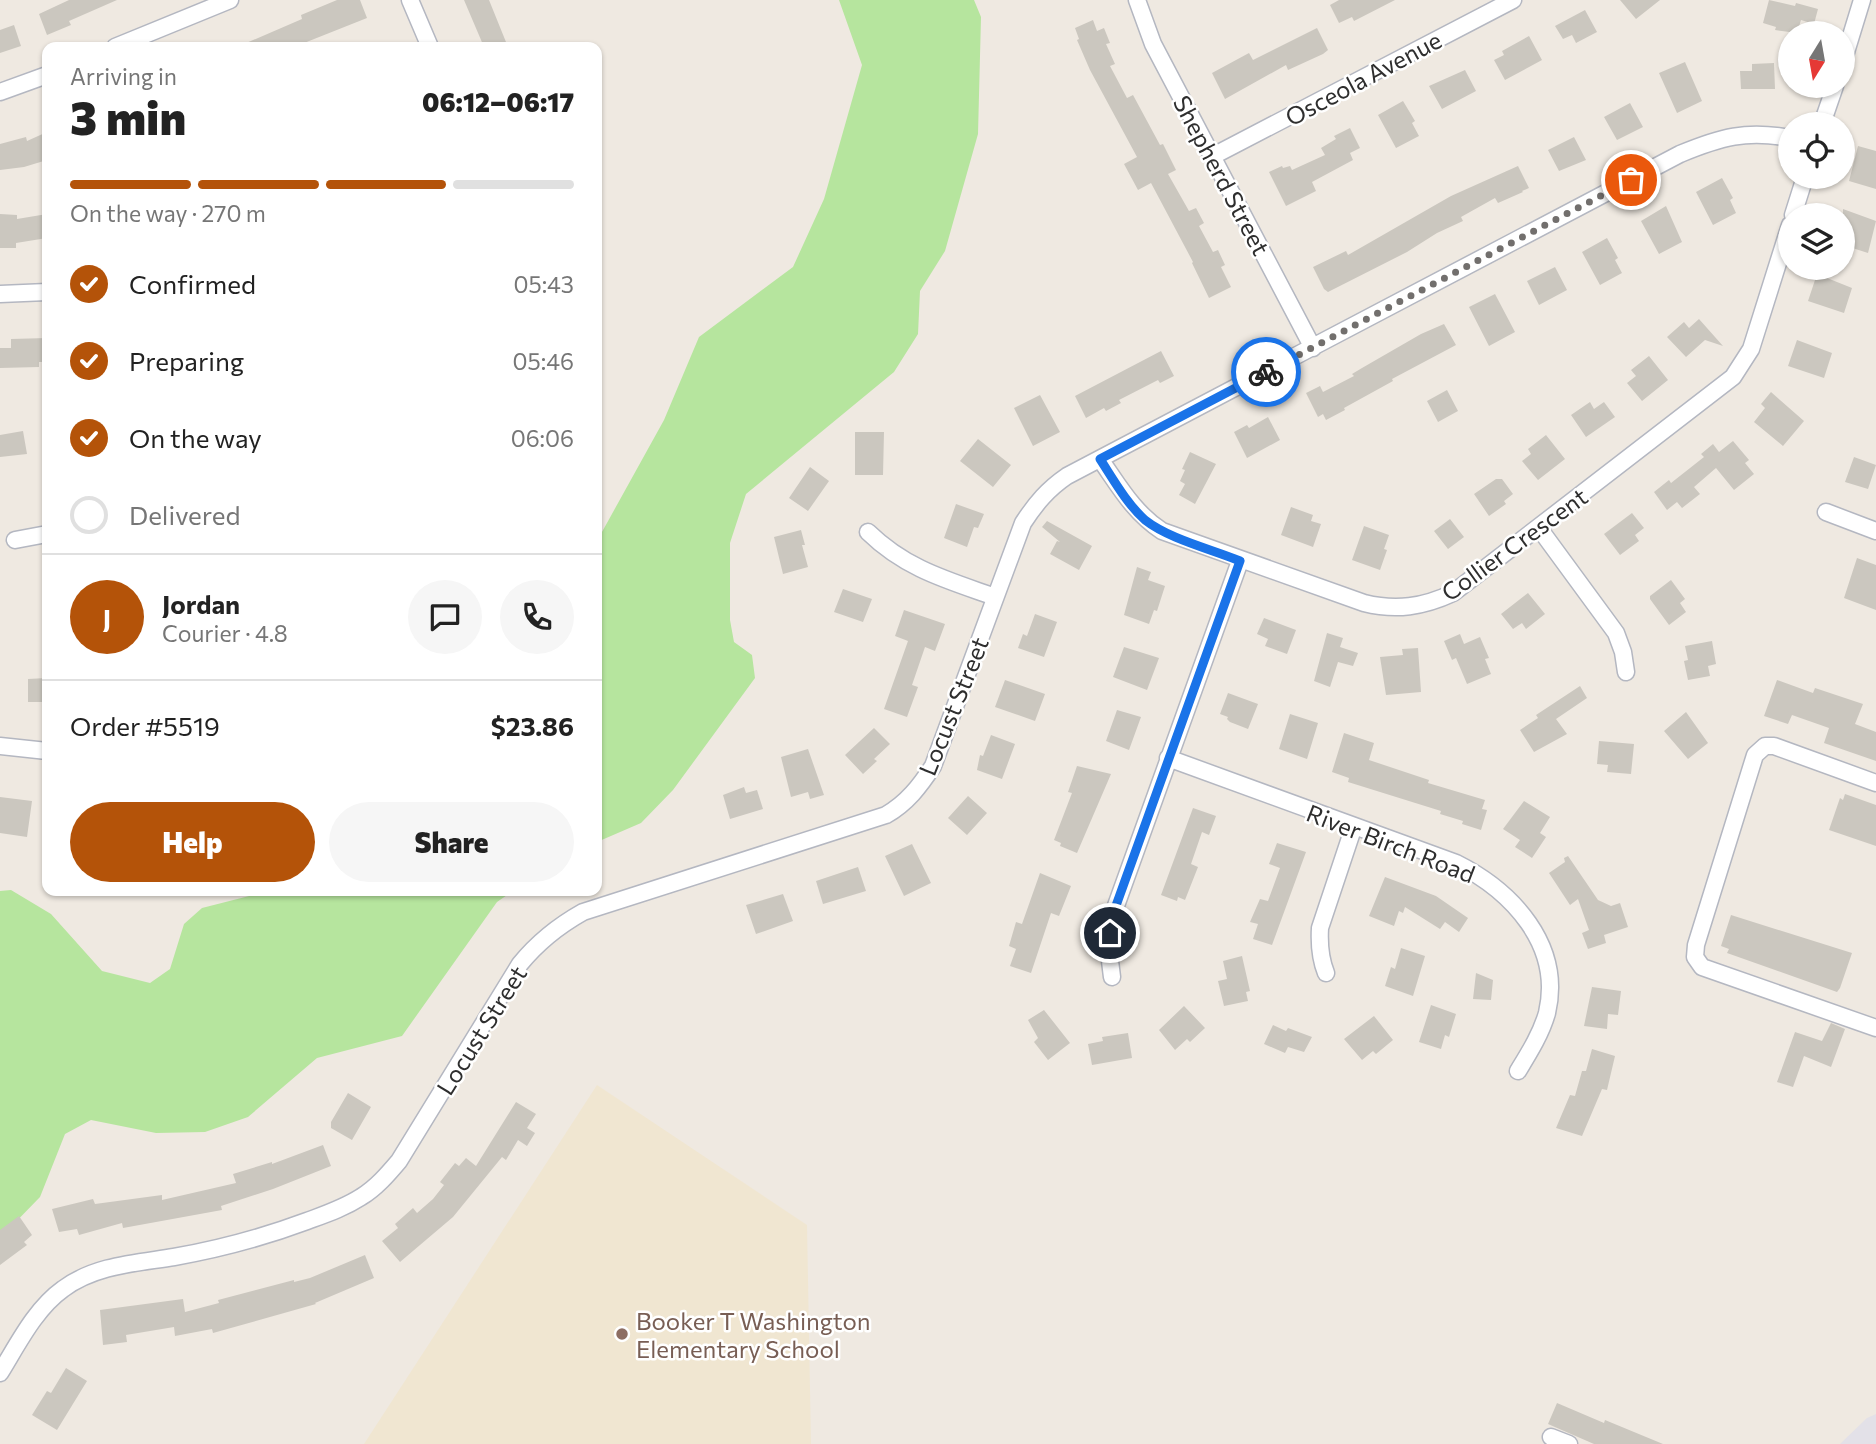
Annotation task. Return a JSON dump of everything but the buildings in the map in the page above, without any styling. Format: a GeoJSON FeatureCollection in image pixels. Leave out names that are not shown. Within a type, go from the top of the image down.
{"type":"FeatureCollection","features":[{"type":"Feature","properties":{"kind":"street"},"geometry":{"type":"LineString","coordinates":[[127,42],[230,0]]}},
{"type":"Feature","properties":{"kind":"street"},"geometry":{"type":"LineString","coordinates":[[410,0],[428,42]]}},
{"type":"Feature","properties":{"kind":"street","name":"Shepherd Street"},"geometry":{"type":"LineString","coordinates":[[1137,0],[1153,44],[1313,348]]}},
{"type":"Feature","properties":{"kind":"street","name":"Osceola Avenue"},"geometry":{"type":"LineString","coordinates":[[1213,156],[1513,0]]}},
{"type":"Feature","properties":{"kind":"street"},"geometry":{"type":"LineString","coordinates":[[1855,23],[1862,0]]}},
{"type":"Feature","properties":{"kind":"street"},"geometry":{"type":"LineString","coordinates":[[0,92],[42,77]]}},
{"type":"Feature","properties":{"kind":"street","name":"Locust Street"},"geometry":{"type":"LineString","coordinates":[[0,1373],[46,1304],[64,1288],[84,1276],[106,1269],[209,1251],[267,1236],[338,1210],[382,1181],[399,1161],[520,964],[536,944],[560,924],[583,912],[767,855],[887,815],[894,810],[921,786],[933,766],[1023,523],[1036,503],[1067,476],[1668,161],[1713,140],[1742,133],[1778,136]]}},
{"type":"Feature","properties":{"kind":"street","name":"Collier Crescent"},"geometry":{"type":"LineString","coordinates":[[1100,459],[1135,509],[1145,520],[1162,531],[1364,603],[1398,609],[1433,603],[1453,593],[1733,377],[1751,349],[1778,263]]}},
{"type":"Feature","properties":{"kind":"street"},"geometry":{"type":"LineString","coordinates":[[0,294],[42,292]]}},
{"type":"Feature","properties":{"kind":"street"},"geometry":{"type":"LineString","coordinates":[[1826,512],[1876,531]]}},
{"type":"Feature","properties":{"kind":"street"},"geometry":{"type":"LineString","coordinates":[[1539,528],[1616,633],[1626,672]]}},
{"type":"Feature","properties":{"kind":"street"},"geometry":{"type":"LineString","coordinates":[[869,532],[884,548],[922,571],[995,597]]}},
{"type":"Feature","properties":{"kind":"street"},"geometry":{"type":"LineString","coordinates":[[15,540],[42,535]]}},
{"type":"Feature","properties":{"kind":"street"},"geometry":{"type":"LineString","coordinates":[[1112,977],[1109,953],[1113,914],[1240,561]]}},
{"type":"Feature","properties":{"kind":"street"},"geometry":{"type":"LineString","coordinates":[[0,746],[42,750]]}},
{"type":"Feature","properties":{"kind":"street"},"geometry":{"type":"LineString","coordinates":[[1876,783],[1774,746],[1765,746],[1755,755],[1696,945],[1695,957],[1702,967],[1876,1028]]}},
{"type":"Feature","properties":{"kind":"street","name":"River Birch Road"},"geometry":{"type":"LineString","coordinates":[[1168,758],[1456,863],[1476,873],[1515,905],[1534,929],[1545,953],[1549,975],[1546,1015],[1535,1044],[1518,1071]]}},
{"type":"Feature","properties":{"kind":"street"},"geometry":{"type":"LineString","coordinates":[[1326,973],[1321,960],[1320,928],[1354,826]]}},
{"type":"Feature","properties":{"kind":"street"},"geometry":{"type":"LineString","coordinates":[[1551,1437],[1569,1444]]}},
{"type":"Feature","properties":{"kind":"shaded area","name":"Booker T Washington Elementary School"},"geometry":{"type":"Polygon","coordinates":[[[597,1085],[807,1225],[811,1444],[364,1444],[597,1085]]]}},
{"type":"Feature","properties":{"kind":"shaded area"},"geometry":{"type":"Polygon","coordinates":[[[1876,1414],[1876,1444],[1840,1444],[1867,1418],[1876,1414]]]}},
{"type":"Feature","properties":{"kind":"green space"},"geometry":{"type":"Polygon","coordinates":[[[839,0],[974,0],[981,17],[978,134],[945,251],[920,291],[918,334],[894,372],[746,494],[730,543],[730,620],[734,642],[752,655],[755,678],[673,790],[641,823],[602,840],[602,532],[664,420],[699,337],[793,267],[824,199],[862,65],[839,0]]]}},
{"type":"Feature","properties":{"kind":"green space"},"geometry":{"type":"Polygon","coordinates":[[[11,890],[51,914],[102,971],[150,983],[170,969],[184,924],[202,908],[249,896],[506,896],[497,902],[402,1036],[317,1058],[248,1117],[205,1132],[156,1133],[91,1120],[65,1134],[40,1197],[0,1235],[0,891],[11,890]]]}},
{"type":"Feature","properties":{"kind":"way so far"},"geometry":{"type":"LineString","coordinates":[[1266,372],[1631,180]]}},
{"type":"Feature","properties":{"kind":"place","name":"Booker T Washington Elementary School"},"geometry":{"type":"Point","coordinates":[622,1334]}},
{"type":"Feature","properties":{"kind":"route"},"geometry":{"type":"LineString","coordinates":[[1110,933],[1113,914],[1240,561],[1162,531],[1145,520],[1100,459],[1266,372]]}}]}
